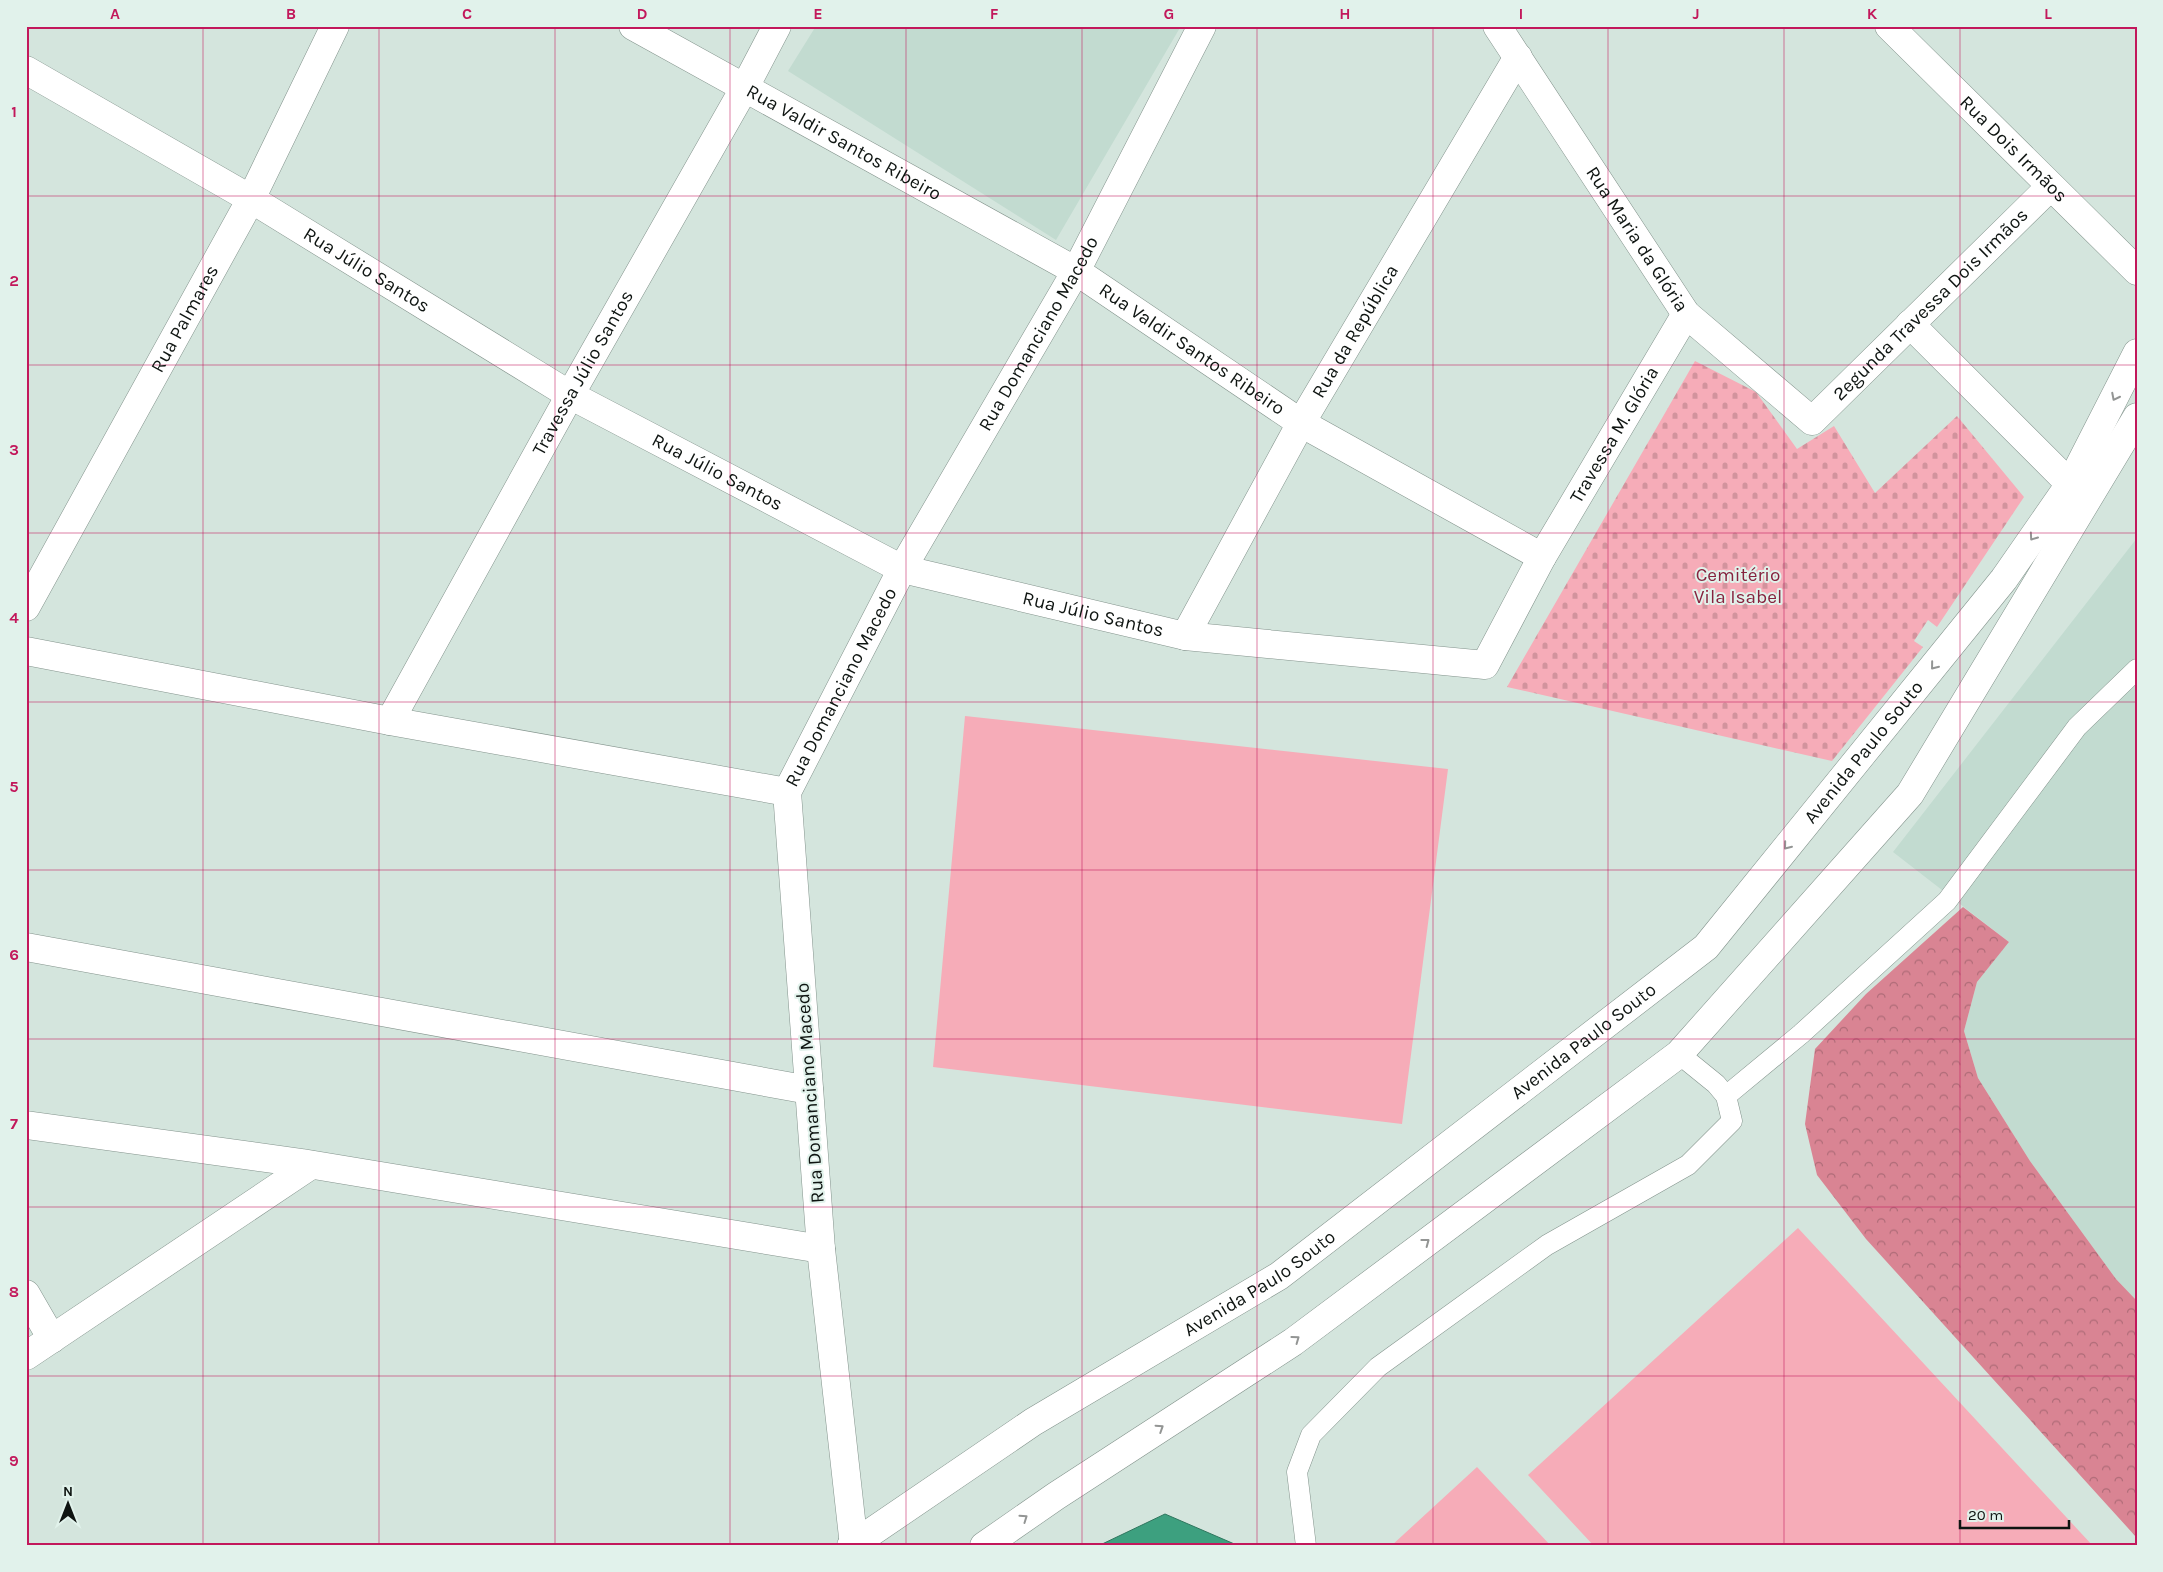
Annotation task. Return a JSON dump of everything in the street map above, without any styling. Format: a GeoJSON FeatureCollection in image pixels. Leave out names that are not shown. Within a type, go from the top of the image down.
{"type":"FeatureCollection","features":[{"type":"Feature","properties":{"kind":"street","name":"Rua Palmares"},"geometry":{"type":"LineString","coordinates":[[26,607],[251,198],[335,26]]}},
{"type":"Feature","properties":{"kind":"street","name":"Rua Valdir Santos Ribeiro"},"geometry":{"type":"LineString","coordinates":[[633,26],[1076,271],[1301,423],[1542,557]]}},
{"type":"Feature","properties":{"kind":"street","name":"Travessa Júlio Santos"},"geometry":{"type":"LineString","coordinates":[[390,721],[570,395],[745,87],[777,26]]}},
{"type":"Feature","properties":{"kind":"street","name":"Rua Domanciano Macedo"},"geometry":{"type":"LineString","coordinates":[[853,1545],[821,1249],[787,792],[902,569],[1076,271],[1202,26]]}},
{"type":"Feature","properties":{"kind":"street","name":"Rua Maria da Glória"},"geometry":{"type":"LineString","coordinates":[[1497,26],[1686,314],[1812,421]]}},
{"type":"Feature","properties":{"kind":"street","name":"Rua Dois Irmãos"},"geometry":{"type":"LineString","coordinates":[[1889,26],[2137,271]]}},
{"type":"Feature","properties":{"kind":"street","name":"Rua da República"},"geometry":{"type":"LineString","coordinates":[[1185,636],[1301,423],[1518,57]]}},
{"type":"Feature","properties":{"kind":"street","name":"Rua Júlio Santos"},"geometry":{"type":"LineString","coordinates":[[26,70],[251,198],[570,395],[902,569],[1185,636],[1485,665]]}},
{"type":"Feature","properties":{"kind":"street","name":"2egunda Travessa Dois Irmãos"},"geometry":{"type":"LineString","coordinates":[[1812,421],[2050,187]]}},
{"type":"Feature","properties":{"kind":"street","name":"Travessa M. Glória"},"geometry":{"type":"LineString","coordinates":[[1485,665],[1542,557],[1686,314]]}},
{"type":"Feature","properties":{"kind":"street"},"geometry":{"type":"LineString","coordinates":[[1910,324],[2070,484]]}},
{"type":"Feature","properties":{"kind":"street","name":"Avenida Paulo Souto"},"geometry":{"type":"LineString","coordinates":[[853,1545],[1033,1422],[1279,1276],[1706,947],[2004,579],[2070,484],[2137,354]]}},
{"type":"Feature","properties":{"kind":"street"},"geometry":{"type":"LineString","coordinates":[[984,1546],[1056,1496],[1293,1342],[1679,1054],[1910,794],[2137,417]]}},
{"type":"Feature","properties":{"kind":"street"},"geometry":{"type":"LineString","coordinates":[[26,651],[390,721],[787,792]]}},
{"type":"Feature","properties":{"kind":"street"},"geometry":{"type":"LineString","coordinates":[[26,948],[810,1090]]}},
{"type":"Feature","properties":{"kind":"street"},"geometry":{"type":"LineString","coordinates":[[26,1125],[311,1165],[821,1249]]}},
{"type":"Feature","properties":{"kind":"street"},"geometry":{"type":"LineString","coordinates":[[26,1356],[311,1165]]}},
{"type":"Feature","properties":{"kind":"street"},"geometry":{"type":"LineString","coordinates":[[26,1294],[52,1338]]}},
{"type":"Feature","properties":{"kind":"lane"},"geometry":{"type":"LineString","coordinates":[[1726,1096],[1801,1034],[1947,901],[2078,727],[2137,669]]}},
{"type":"Feature","properties":{"kind":"lane"},"geometry":{"type":"LineString","coordinates":[[1306,1546],[1297,1472],[1311,1435],[1378,1367],[1547,1245],[1688,1165],[1732,1121],[1726,1096],[1716,1084],[1679,1054]]}},
{"type":"Feature","properties":{"kind":"shaded area"},"geometry":{"type":"Polygon","coordinates":[[[816,26],[1181,26],[1056,240],[788,71],[816,26]]]}},
{"type":"Feature","properties":{"kind":"shaded area"},"geometry":{"type":"Polygon","coordinates":[[[2137,538],[2137,1301],[2116,1279],[2030,1161],[1978,1078],[1964,1031],[1977,982],[2009,942],[1893,852],[2137,538]]]}},
{"type":"Feature","properties":{"kind":"shaded area"},"geometry":{"type":"Polygon","coordinates":[[[1165,1514],[1239,1546],[1098,1546],[1165,1514]]]}},
{"type":"Feature","properties":{"kind":"green space","name":"Cemitério Vila Isabel"},"geometry":{"type":"Polygon","coordinates":[[[1695,361],[1756,392],[1797,449],[1834,426],[1875,493],[1957,416],[2024,497],[1937,627],[1928,620],[1914,641],[1923,647],[1832,761],[1507,687],[1695,361]]]}},
{"type":"Feature","properties":{"kind":"green space"},"geometry":{"type":"Polygon","coordinates":[[[965,716],[1448,769],[1402,1124],[933,1067],[965,716]]]}},
{"type":"Feature","properties":{"kind":"green space"},"geometry":{"type":"Polygon","coordinates":[[[1963,907],[2009,942],[1977,982],[1964,1031],[1978,1078],[2030,1161],[2116,1279],[2137,1301],[2137,1538],[1866,1239],[1817,1175],[1805,1124],[1815,1049],[1866,994],[1963,907]]]}},
{"type":"Feature","properties":{"kind":"green space"},"geometry":{"type":"Polygon","coordinates":[[[1798,1228],[2093,1546],[1594,1546],[1528,1475],[1798,1228]]]}},
{"type":"Feature","properties":{"kind":"green space"},"geometry":{"type":"Polygon","coordinates":[[[1477,1467],[1551,1546],[1391,1546],[1477,1467]]]}}]}
